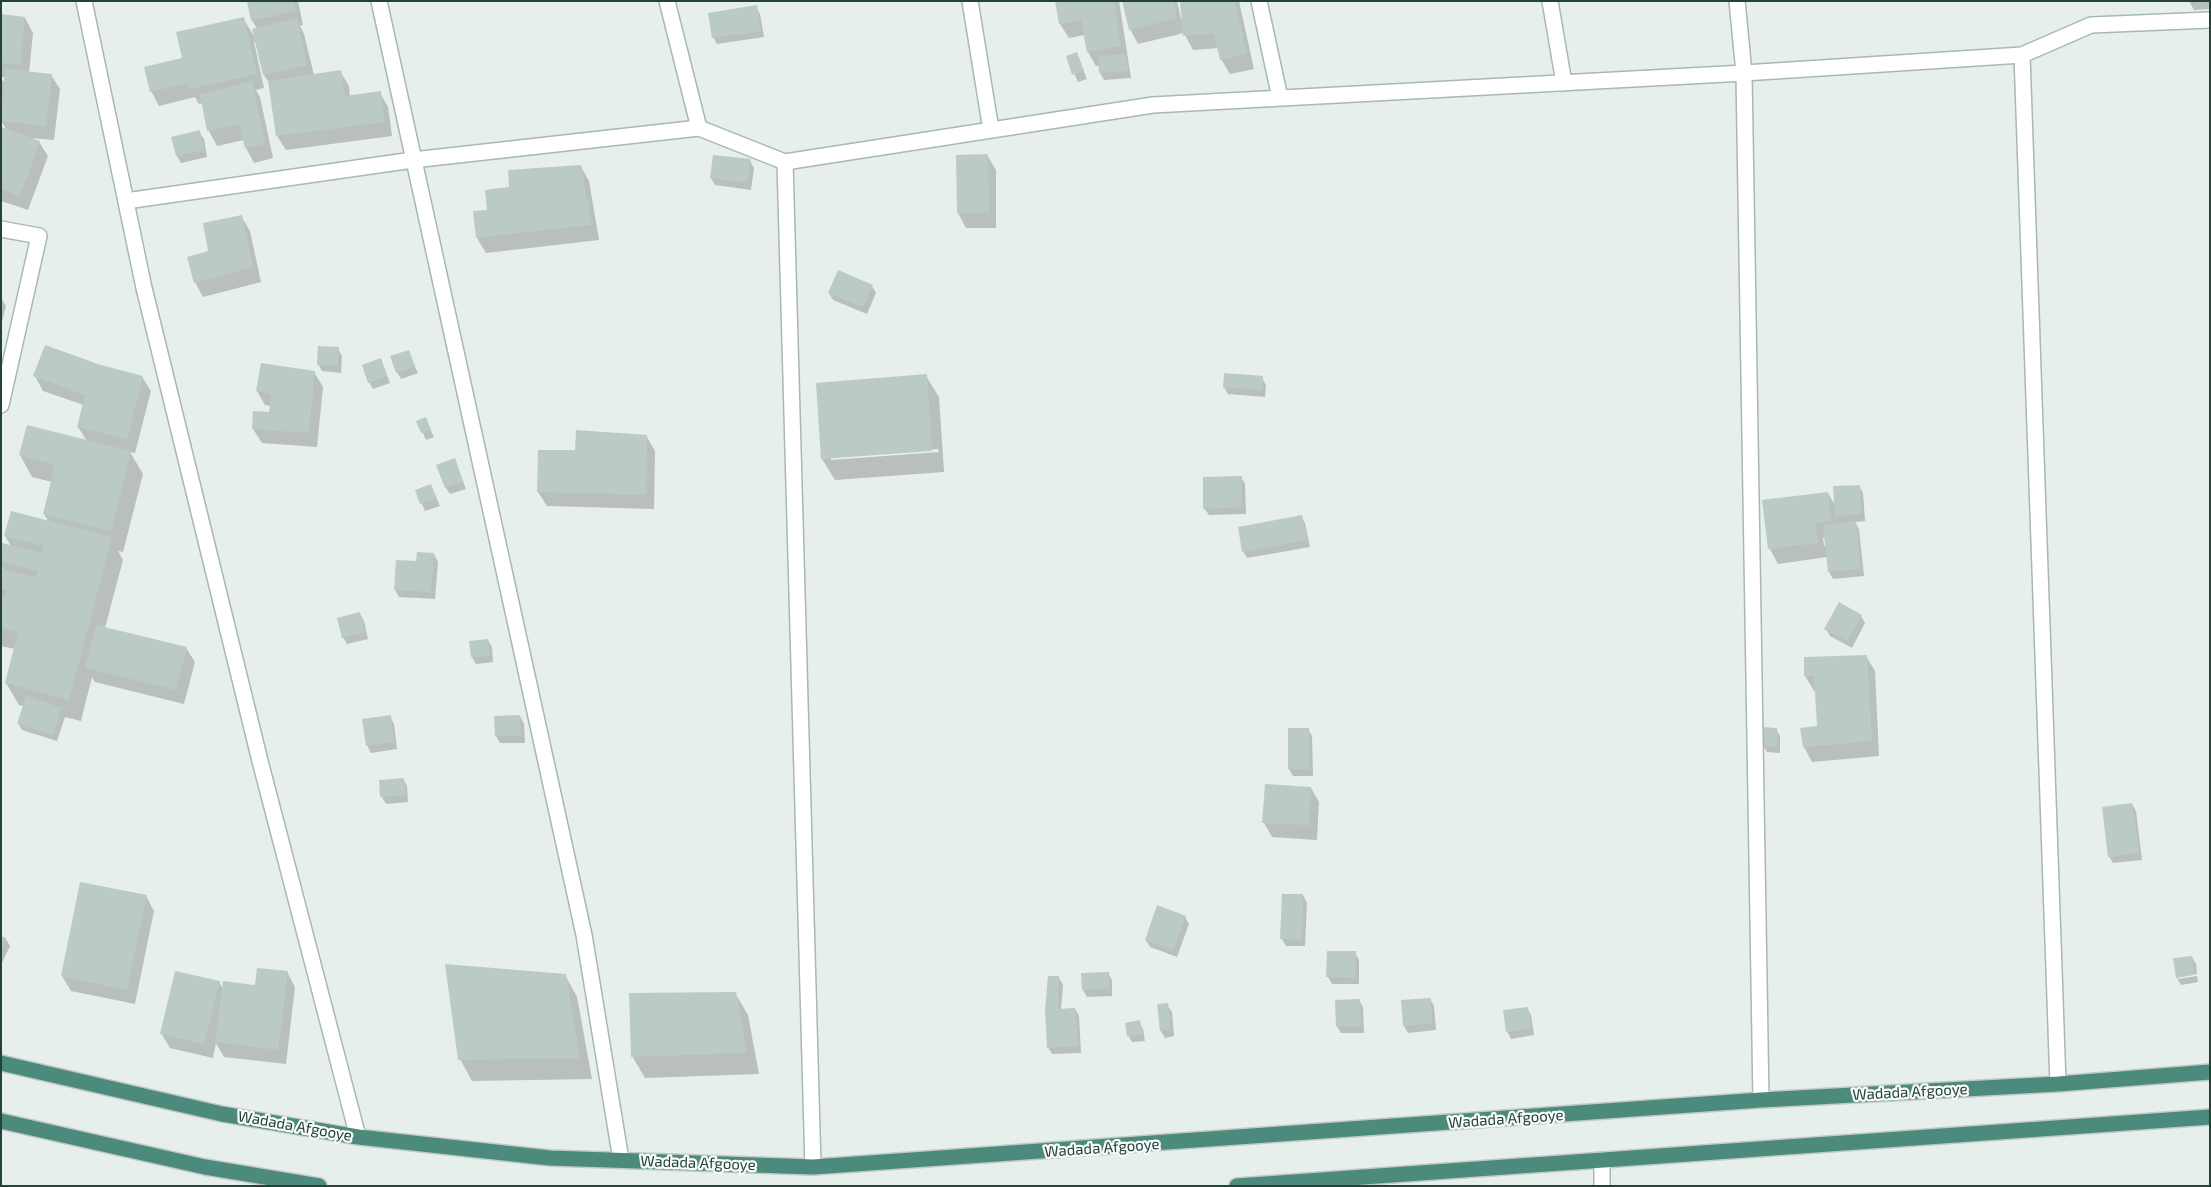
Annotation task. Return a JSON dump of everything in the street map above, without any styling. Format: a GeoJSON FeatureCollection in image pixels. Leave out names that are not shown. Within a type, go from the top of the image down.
{"type":"FeatureCollection","features":[{"type":"Feature","properties":{"kind":"highway","name":"Wadada Afgooye"},"geometry":{"type":"LineString","coordinates":[[1,1063],[222,1114],[358,1137],[550,1158],[814,1167],[1761,1100],[2058,1084],[2210,1072]]}},
{"type":"Feature","properties":{"kind":"highway"},"geometry":{"type":"LineString","coordinates":[[1237,1186],[1344,1182],[1602,1160],[2210,1117]]}},
{"type":"Feature","properties":{"kind":"highway"},"geometry":{"type":"LineString","coordinates":[[1,1121],[205,1167],[319,1186]]}},
{"type":"Feature","properties":{"kind":"street"},"geometry":{"type":"LineString","coordinates":[[84,1],[144,288],[260,761],[358,1137]]}},
{"type":"Feature","properties":{"kind":"street"},"geometry":{"type":"LineString","coordinates":[[379,1],[412,160],[584,936],[621,1160]]}},
{"type":"Feature","properties":{"kind":"street"},"geometry":{"type":"LineString","coordinates":[[667,1],[699,128]]}},
{"type":"Feature","properties":{"kind":"street"},"geometry":{"type":"LineString","coordinates":[[970,1],[991,130]]}},
{"type":"Feature","properties":{"kind":"street"},"geometry":{"type":"LineString","coordinates":[[1259,1],[1280,98]]}},
{"type":"Feature","properties":{"kind":"street"},"geometry":{"type":"LineString","coordinates":[[1550,1],[1564,83]]}},
{"type":"Feature","properties":{"kind":"street"},"geometry":{"type":"LineString","coordinates":[[1737,1],[1744,73],[1761,1100]]}},
{"type":"Feature","properties":{"kind":"street"},"geometry":{"type":"LineString","coordinates":[[126,201],[412,160],[699,128],[785,162],[1153,105],[1744,73],[2022,55],[2091,25],[2210,20]]}},
{"type":"Feature","properties":{"kind":"street"},"geometry":{"type":"LineString","coordinates":[[2022,55],[2058,1084]]}},
{"type":"Feature","properties":{"kind":"street"},"geometry":{"type":"LineString","coordinates":[[785,162],[814,1167]]}},
{"type":"Feature","properties":{"kind":"street"},"geometry":{"type":"LineString","coordinates":[[1,229],[38,236],[1,405]]}},
{"type":"Feature","properties":{"kind":"street"},"geometry":{"type":"LineString","coordinates":[[1602,1160],[1602,1186]]}},
{"type":"Feature","properties":{"kind":"building"},"geometry":{"type":"Polygon","coordinates":[[[247,1],[294,1],[296,11],[251,21],[247,1]]]}},
{"type":"Feature","properties":{"kind":"building"},"geometry":{"type":"Polygon","coordinates":[[[1055,1],[1114,1],[1121,46],[1087,52],[1081,20],[1059,24],[1055,1]]]}},
{"type":"Feature","properties":{"kind":"building"},"geometry":{"type":"Polygon","coordinates":[[[1122,1],[1173,1],[1177,18],[1129,30],[1122,1]]]}},
{"type":"Feature","properties":{"kind":"building"},"geometry":{"type":"Polygon","coordinates":[[[1180,1],[1235,1],[1247,54],[1220,60],[1214,33],[1183,36],[1180,1]]]}},
{"type":"Feature","properties":{"kind":"building"},"geometry":{"type":"Polygon","coordinates":[[[757,5],[761,31],[712,38],[708,13],[757,5]]]}},
{"type":"Feature","properties":{"kind":"building"},"geometry":{"type":"Polygon","coordinates":[[[1,14],[25,17],[20,65],[1,63],[1,14]]]}},
{"type":"Feature","properties":{"kind":"building"},"geometry":{"type":"Polygon","coordinates":[[[244,17],[257,74],[189,89],[188,83],[150,92],[144,67],[182,58],[176,32],[244,17]]]}},
{"type":"Feature","properties":{"kind":"building"},"geometry":{"type":"Polygon","coordinates":[[[297,18],[307,65],[263,75],[252,29],[297,18]]]}},
{"type":"Feature","properties":{"kind":"building"},"geometry":{"type":"Polygon","coordinates":[[[1077,52],[1084,71],[1072,75],[1066,56],[1077,52]]]}},
{"type":"Feature","properties":{"kind":"building"},"geometry":{"type":"Polygon","coordinates":[[[1126,54],[1128,71],[1099,73],[1098,56],[1126,54]]]}},
{"type":"Feature","properties":{"kind":"building"},"geometry":{"type":"Polygon","coordinates":[[[5,69],[52,74],[46,126],[1,121],[5,69]]]}},
{"type":"Feature","properties":{"kind":"building"},"geometry":{"type":"Polygon","coordinates":[[[341,70],[345,96],[381,91],[385,122],[276,136],[268,81],[341,70]]]}},
{"type":"Feature","properties":{"kind":"building"},"geometry":{"type":"Polygon","coordinates":[[[252,81],[265,144],[245,148],[239,125],[207,131],[200,95],[252,81]]]}},
{"type":"Feature","properties":{"kind":"building"},"geometry":{"type":"Polygon","coordinates":[[[1,127],[40,141],[20,196],[1,189],[1,127]]]}},
{"type":"Feature","properties":{"kind":"building"},"geometry":{"type":"Polygon","coordinates":[[[200,130],[204,150],[176,156],[171,137],[200,130]]]}},
{"type":"Feature","properties":{"kind":"building"},"geometry":{"type":"Polygon","coordinates":[[[988,154],[989,213],[957,213],[956,155],[988,154]]]}},
{"type":"Feature","properties":{"kind":"building"},"geometry":{"type":"Polygon","coordinates":[[[713,155],[751,159],[747,183],[710,178],[713,155]]]}},
{"type":"Feature","properties":{"kind":"building"},"geometry":{"type":"Polygon","coordinates":[[[581,165],[591,225],[476,238],[473,211],[487,210],[485,190],[509,187],[508,170],[581,165]]]}},
{"type":"Feature","properties":{"kind":"building"},"geometry":{"type":"Polygon","coordinates":[[[242,215],[253,267],[194,283],[187,257],[208,251],[203,223],[242,215]]]}},
{"type":"Feature","properties":{"kind":"building"},"geometry":{"type":"Polygon","coordinates":[[[838,270],[873,285],[863,307],[828,293],[838,270]]]}},
{"type":"Feature","properties":{"kind":"building"},"geometry":{"type":"Polygon","coordinates":[[[45,345],[101,365],[143,376],[127,439],[77,427],[85,395],[33,376],[45,345]]]}},
{"type":"Feature","properties":{"kind":"building"},"geometry":{"type":"Polygon","coordinates":[[[318,346],[339,347],[338,366],[317,365],[318,346]]]}},
{"type":"Feature","properties":{"kind":"building"},"geometry":{"type":"Polygon","coordinates":[[[409,350],[415,366],[396,373],[390,356],[409,350]]]}},
{"type":"Feature","properties":{"kind":"building"},"geometry":{"type":"Polygon","coordinates":[[[381,358],[387,376],[368,383],[362,365],[381,358]]]}},
{"type":"Feature","properties":{"kind":"building"},"geometry":{"type":"Polygon","coordinates":[[[261,363],[315,371],[309,433],[252,429],[253,411],[269,412],[271,394],[256,391],[261,363]]]}},
{"type":"Feature","properties":{"kind":"building"},"geometry":{"type":"Polygon","coordinates":[[[1224,373],[1263,376],[1262,390],[1223,387],[1224,373]]]}},
{"type":"Feature","properties":{"kind":"building"},"geometry":{"type":"Polygon","coordinates":[[[927,374],[932,451],[821,459],[816,383],[927,374]]]}},
{"type":"Feature","properties":{"kind":"building"},"geometry":{"type":"Polygon","coordinates":[[[426,417],[431,430],[421,433],[416,421],[426,417]]]}},
{"type":"Feature","properties":{"kind":"building"},"geometry":{"type":"Polygon","coordinates":[[[27,425],[131,451],[111,531],[43,514],[55,465],[19,455],[27,425]]]}},
{"type":"Feature","properties":{"kind":"building"},"geometry":{"type":"Polygon","coordinates":[[[576,430],[647,435],[646,495],[537,492],[538,450],[575,450],[576,430]]]}},
{"type":"Feature","properties":{"kind":"building"},"geometry":{"type":"Polygon","coordinates":[[[455,458],[463,482],[445,488],[436,465],[455,458]]]}},
{"type":"Feature","properties":{"kind":"building"},"geometry":{"type":"Polygon","coordinates":[[[1242,476],[1242,507],[1203,509],[1203,477],[1242,476]]]}},
{"type":"Feature","properties":{"kind":"building"},"geometry":{"type":"Polygon","coordinates":[[[431,484],[437,499],[420,504],[415,490],[431,484]]]}},
{"type":"Feature","properties":{"kind":"building"},"geometry":{"type":"Polygon","coordinates":[[[1860,485],[1862,514],[1835,516],[1833,486],[1860,485]]]}},
{"type":"Feature","properties":{"kind":"building"},"geometry":{"type":"Polygon","coordinates":[[[1828,492],[1831,521],[1815,523],[1818,543],[1768,549],[1762,500],[1828,492]]]}},
{"type":"Feature","properties":{"kind":"building"},"geometry":{"type":"Polygon","coordinates":[[[11,511],[112,537],[69,700],[5,683],[18,632],[1,628],[1,597],[5,598],[7,591],[1,589],[1,569],[36,577],[38,571],[1,561],[2,543],[42,553],[44,546],[4,536],[11,511]]]}},
{"type":"Feature","properties":{"kind":"building"},"geometry":{"type":"Polygon","coordinates":[[[1302,515],[1307,540],[1242,552],[1238,527],[1302,515]]]}},
{"type":"Feature","properties":{"kind":"building"},"geometry":{"type":"Polygon","coordinates":[[[1856,521],[1861,569],[1828,572],[1823,525],[1856,521]]]}},
{"type":"Feature","properties":{"kind":"building"},"geometry":{"type":"Polygon","coordinates":[[[417,552],[434,553],[431,592],[394,590],[396,560],[416,561],[417,552]]]}},
{"type":"Feature","properties":{"kind":"building"},"geometry":{"type":"Polygon","coordinates":[[[1839,602],[1862,615],[1847,641],[1824,629],[1839,602]]]}},
{"type":"Feature","properties":{"kind":"building"},"geometry":{"type":"Polygon","coordinates":[[[360,612],[365,632],[342,638],[337,618],[360,612]]]}},
{"type":"Feature","properties":{"kind":"building"},"geometry":{"type":"Polygon","coordinates":[[[96,625],[187,647],[176,690],[85,668],[96,625]]]}},
{"type":"Feature","properties":{"kind":"building"},"geometry":{"type":"Polygon","coordinates":[[[488,639],[490,656],[471,657],[469,641],[488,639]]]}},
{"type":"Feature","properties":{"kind":"building"},"geometry":{"type":"Polygon","coordinates":[[[1867,655],[1872,741],[1803,747],[1800,728],[1817,726],[1814,676],[1804,676],[1804,657],[1867,655]]]}},
{"type":"Feature","properties":{"kind":"building"},"geometry":{"type":"Polygon","coordinates":[[[26,696],[62,708],[53,735],[17,724],[26,696]]]}},
{"type":"Feature","properties":{"kind":"building"},"geometry":{"type":"Polygon","coordinates":[[[391,715],[394,742],[366,746],[362,719],[391,715]]]}},
{"type":"Feature","properties":{"kind":"building"},"geometry":{"type":"Polygon","coordinates":[[[520,715],[521,736],[495,736],[494,716],[520,715]]]}},
{"type":"Feature","properties":{"kind":"building"},"geometry":{"type":"Polygon","coordinates":[[[1762,727],[1777,728],[1777,746],[1762,746],[1762,727]]]}},
{"type":"Feature","properties":{"kind":"building"},"geometry":{"type":"Polygon","coordinates":[[[1288,728],[1309,728],[1310,769],[1288,769],[1288,728]]]}},
{"type":"Feature","properties":{"kind":"building"},"geometry":{"type":"Polygon","coordinates":[[[404,778],[405,795],[380,797],[379,780],[404,778]]]}},
{"type":"Feature","properties":{"kind":"building"},"geometry":{"type":"Polygon","coordinates":[[[1265,784],[1311,787],[1309,825],[1262,823],[1265,784]]]}},
{"type":"Feature","properties":{"kind":"building"},"geometry":{"type":"Polygon","coordinates":[[[2132,803],[2139,853],[2108,857],[2102,807],[2132,803]]]}},
{"type":"Feature","properties":{"kind":"building"},"geometry":{"type":"Polygon","coordinates":[[[80,882],[147,895],[127,990],[61,976],[80,882]]]}},
{"type":"Feature","properties":{"kind":"building"},"geometry":{"type":"Polygon","coordinates":[[[1282,894],[1303,894],[1302,940],[1280,939],[1282,894]]]}},
{"type":"Feature","properties":{"kind":"building"},"geometry":{"type":"Polygon","coordinates":[[[1157,905],[1186,916],[1173,950],[1145,940],[1157,905]]]}},
{"type":"Feature","properties":{"kind":"building"},"geometry":{"type":"Polygon","coordinates":[[[1,936],[6,938],[1,950],[1,936]]]}},
{"type":"Feature","properties":{"kind":"building"},"geometry":{"type":"Polygon","coordinates":[[[1327,951],[1356,951],[1355,978],[1326,977],[1327,951]]]}},
{"type":"Feature","properties":{"kind":"building"},"geometry":{"type":"Polygon","coordinates":[[[2192,956],[2194,975],[2176,978],[2173,958],[2192,956]]]}},
{"type":"Feature","properties":{"kind":"building"},"geometry":{"type":"Polygon","coordinates":[[[445,964],[566,974],[580,1058],[458,1060],[445,964]]]}},
{"type":"Feature","properties":{"kind":"building"},"geometry":{"type":"Polygon","coordinates":[[[257,968],[288,971],[278,1050],[215,1042],[223,981],[255,985],[257,968]]]}},
{"type":"Feature","properties":{"kind":"building"},"geometry":{"type":"Polygon","coordinates":[[[175,971],[220,981],[204,1044],[160,1034],[175,971]]]}},
{"type":"Feature","properties":{"kind":"building"},"geometry":{"type":"Polygon","coordinates":[[[1109,972],[1109,989],[1082,990],[1081,973],[1109,972]]]}},
{"type":"Feature","properties":{"kind":"building"},"geometry":{"type":"Polygon","coordinates":[[[1048,976],[1059,976],[1058,1009],[1075,1008],[1078,1046],[1047,1048],[1045,1010],[1048,976]]]}},
{"type":"Feature","properties":{"kind":"building"},"geometry":{"type":"Polygon","coordinates":[[[736,992],[747,1053],[631,1057],[629,993],[736,992]]]}},
{"type":"Feature","properties":{"kind":"building"},"geometry":{"type":"Polygon","coordinates":[[[1431,998],[1432,1023],[1403,1026],[1401,1000],[1431,998]]]}},
{"type":"Feature","properties":{"kind":"building"},"geometry":{"type":"Polygon","coordinates":[[[1360,999],[1361,1026],[1336,1027],[1335,1000],[1360,999]]]}},
{"type":"Feature","properties":{"kind":"building"},"geometry":{"type":"Polygon","coordinates":[[[1168,1003],[1171,1029],[1160,1031],[1157,1004],[1168,1003]]]}},
{"type":"Feature","properties":{"kind":"building"},"geometry":{"type":"Polygon","coordinates":[[[1528,1007],[1531,1029],[1506,1032],[1503,1010],[1528,1007]]]}},
{"type":"Feature","properties":{"kind":"building"},"geometry":{"type":"Polygon","coordinates":[[[1140,1020],[1142,1034],[1127,1036],[1125,1023],[1140,1020]]]}}]}
